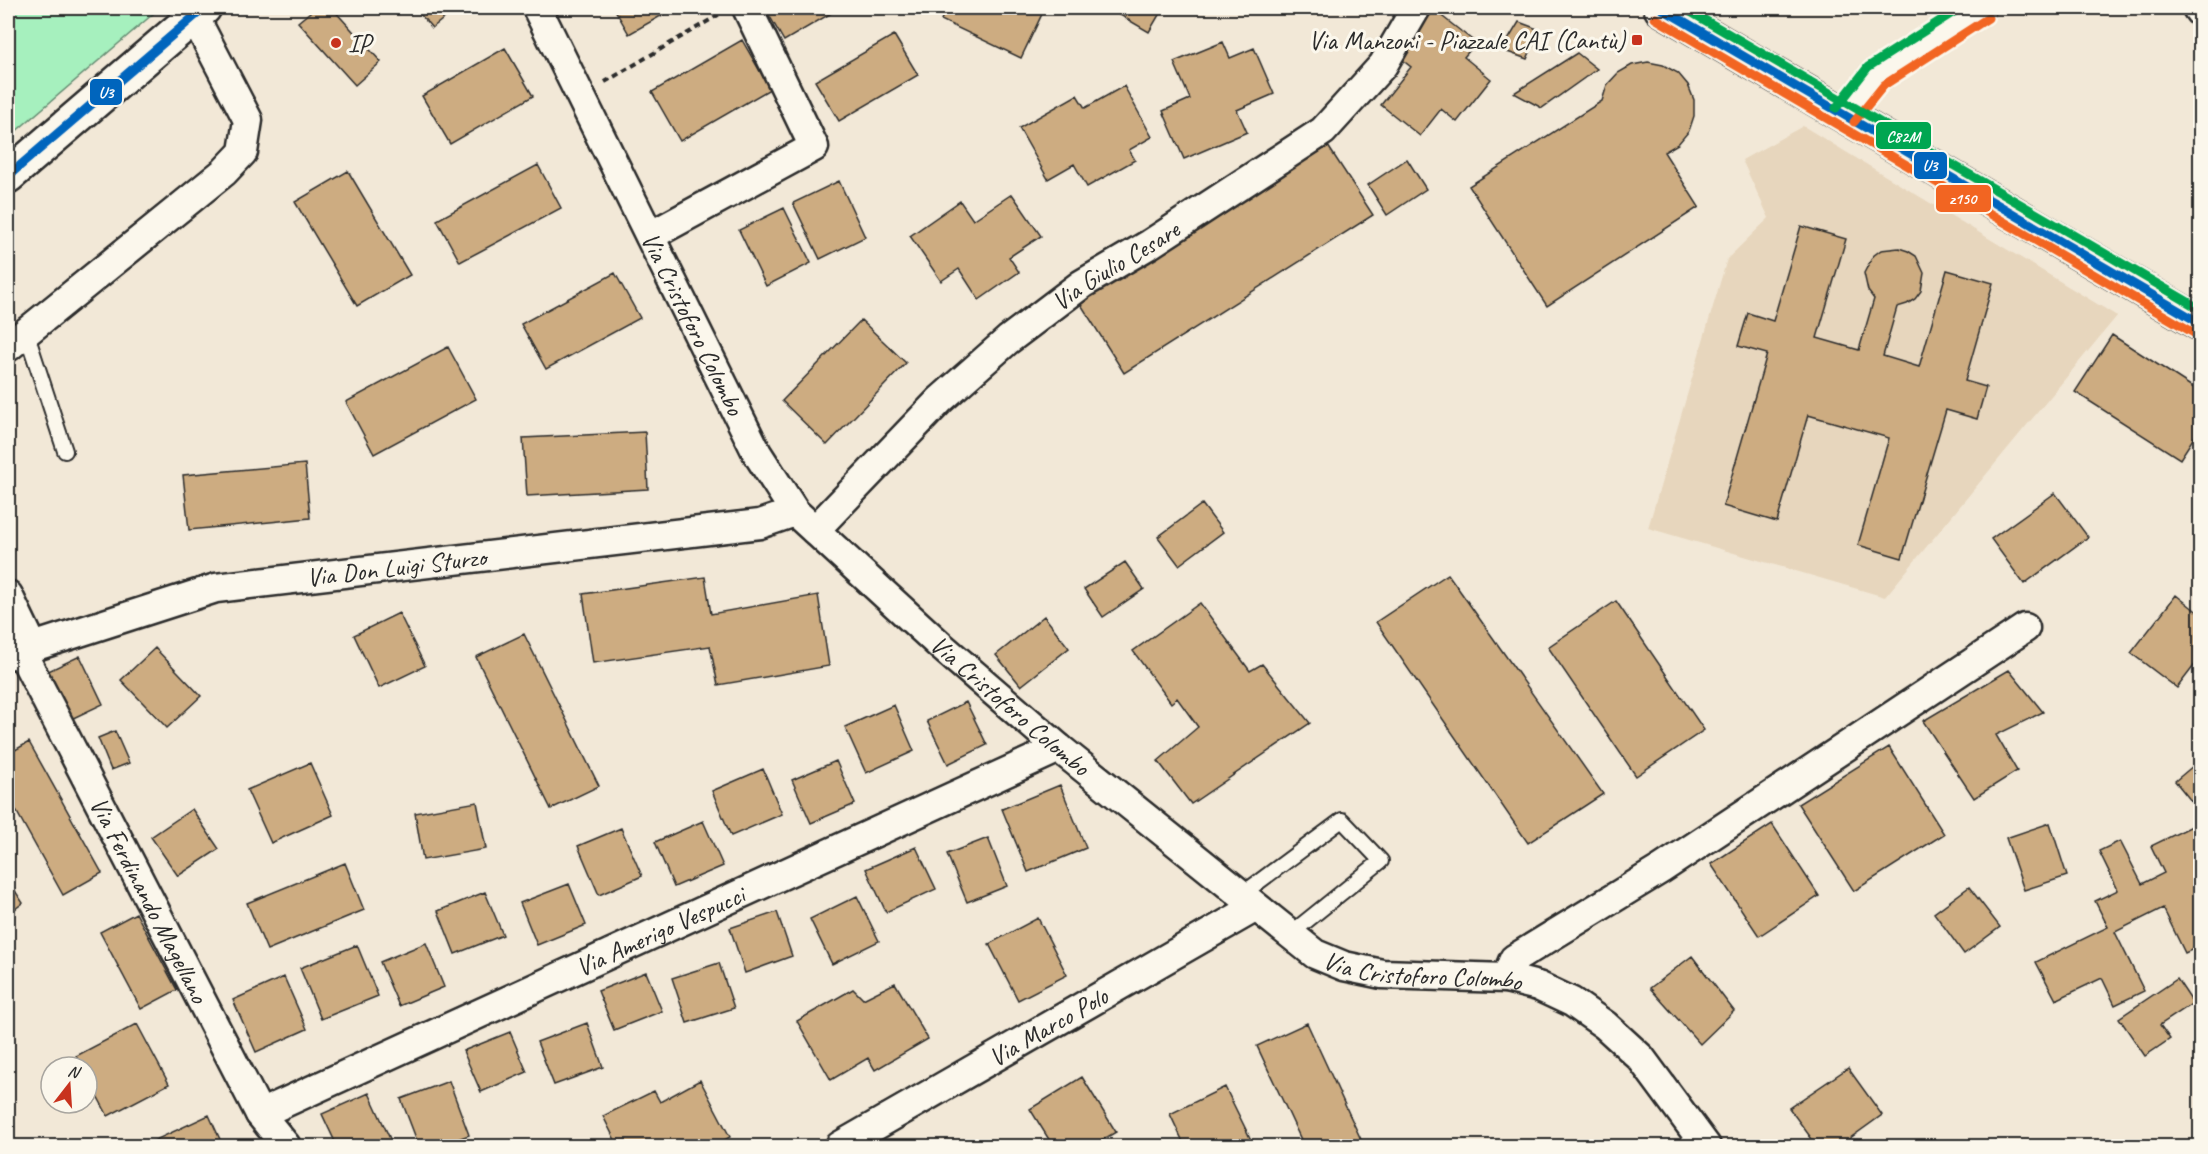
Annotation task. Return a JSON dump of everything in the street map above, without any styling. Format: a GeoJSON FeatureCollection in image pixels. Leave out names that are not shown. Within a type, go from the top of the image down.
{"type":"FeatureCollection","features":[{"type":"Feature","properties":{"kind":"main road"},"geometry":{"type":"LineString","coordinates":[[1661,8],[2200,323]]}},
{"type":"Feature","properties":{"kind":"main road"},"geometry":{"type":"LineString","coordinates":[[8,176],[199,12]]}},
{"type":"Feature","properties":{"kind":"street","name":"Via Cristoforo Colombo"},"geometry":{"type":"LineString","coordinates":[[537,8],[757,453],[805,521],[941,646],[1059,748],[1315,954],[1344,966],[1382,974],[1506,978],[1538,986],[1572,1002],[1605,1025],[1641,1058],[1706,1146]]}},
{"type":"Feature","properties":{"kind":"street","name":"Via Giulio Cesare"},"geometry":{"type":"LineString","coordinates":[[805,521],[1008,340],[1082,284],[1150,244],[1323,131],[1383,65],[1416,8]]}},
{"type":"Feature","properties":{"kind":"street"},"geometry":{"type":"LineString","coordinates":[[1845,115],[1876,76],[1981,8]]}},
{"type":"Feature","properties":{"kind":"street"},"geometry":{"type":"LineString","coordinates":[[2196,8],[2200,12]]}},
{"type":"Feature","properties":{"kind":"street"},"geometry":{"type":"LineString","coordinates":[[650,236],[814,147],[734,10]]}},
{"type":"Feature","properties":{"kind":"street"},"geometry":{"type":"LineString","coordinates":[[17,339],[224,172],[243,152],[248,120],[199,12]]}},
{"type":"Feature","properties":{"kind":"street","name":"Via Don Luigi Sturzo"},"geometry":{"type":"LineString","coordinates":[[20,651],[216,588],[760,524],[805,521]]}},
{"type":"Feature","properties":{"kind":"street","name":"Via Ferdinando Magellano"},"geometry":{"type":"LineString","coordinates":[[8,595],[20,651],[260,1114],[286,1146]]}},
{"type":"Feature","properties":{"kind":"street"},"geometry":{"type":"LineString","coordinates":[[1506,978],[1514,959],[1661,869],[2025,628]]}},
{"type":"Feature","properties":{"kind":"street","name":"Via Amerigo Vespucci"},"geometry":{"type":"LineString","coordinates":[[260,1114],[1059,748]]}},
{"type":"Feature","properties":{"kind":"street","name":"Via Marco Polo"},"geometry":{"type":"LineString","coordinates":[[840,1146],[1249,901]]}},
{"type":"Feature","properties":{"kind":"lane"},"geometry":{"type":"LineString","coordinates":[[17,339],[65,451]]}},
{"type":"Feature","properties":{"kind":"lane"},"geometry":{"type":"LineString","coordinates":[[1249,901],[1342,820],[1381,861],[1289,935]]}},
{"type":"Feature","properties":{"kind":"path"},"geometry":{"type":"LineString","coordinates":[[581,97],[734,10]]}},
{"type":"Feature","properties":{"kind":"shaded area"},"geometry":{"type":"Polygon","coordinates":[[[1803,126],[2117,316],[1885,597],[1648,528],[1727,259],[1769,218],[1742,160],[1803,126]]]}},
{"type":"Feature","properties":{"kind":"green space"},"geometry":{"type":"Polygon","coordinates":[[[8,8],[160,8],[8,138],[8,8]]]}},
{"type":"Feature","properties":{"kind":"building"},"geometry":{"type":"Polygon","coordinates":[[[315,8],[332,8],[381,62],[355,85],[298,22],[315,8]]]}},
{"type":"Feature","properties":{"kind":"building"},"geometry":{"type":"Polygon","coordinates":[[[415,8],[457,8],[432,28],[415,8]]]}},
{"type":"Feature","properties":{"kind":"building"},"geometry":{"type":"Polygon","coordinates":[[[614,8],[675,8],[629,34],[614,8]]]}},
{"type":"Feature","properties":{"kind":"building"},"geometry":{"type":"Polygon","coordinates":[[[765,8],[840,8],[784,41],[765,8]]]}},
{"type":"Feature","properties":{"kind":"building"},"geometry":{"type":"Polygon","coordinates":[[[947,8],[1029,8],[1042,14],[1021,58],[941,20],[947,8]]]}},
{"type":"Feature","properties":{"kind":"building"},"geometry":{"type":"Polygon","coordinates":[[[1108,8],[1163,8],[1149,32],[1108,8]]]}},
{"type":"Feature","properties":{"kind":"building"},"geometry":{"type":"Polygon","coordinates":[[[1434,10],[1476,43],[1464,57],[1491,79],[1457,122],[1441,109],[1420,136],[1381,105],[1411,67],[1397,56],[1434,10]]]}},
{"type":"Feature","properties":{"kind":"building"},"geometry":{"type":"Polygon","coordinates":[[[1519,22],[1540,30],[1527,59],[1502,50],[1519,22]]]}},
{"type":"Feature","properties":{"kind":"building"},"geometry":{"type":"Polygon","coordinates":[[[894,35],[918,75],[839,121],[815,81],[894,35]]]}},
{"type":"Feature","properties":{"kind":"building"},"geometry":{"type":"Polygon","coordinates":[[[742,40],[770,89],[680,141],[652,92],[742,40]]]}},
{"type":"Feature","properties":{"kind":"building"},"geometry":{"type":"Polygon","coordinates":[[[1223,42],[1230,58],[1254,48],[1274,94],[1237,110],[1247,132],[1184,159],[1163,111],[1190,99],[1174,62],[1223,42]]]}},
{"type":"Feature","properties":{"kind":"building"},"geometry":{"type":"Polygon","coordinates":[[[505,48],[533,96],[450,144],[422,96],[505,48]]]}},
{"type":"Feature","properties":{"kind":"building"},"geometry":{"type":"Polygon","coordinates":[[[1577,53],[1597,69],[1542,108],[1514,93],[1577,53]]]}},
{"type":"Feature","properties":{"kind":"building"},"geometry":{"type":"Polygon","coordinates":[[[1648,62],[1663,65],[1678,73],[1688,85],[1694,100],[1694,116],[1689,131],[1678,144],[1664,152],[1699,207],[1547,306],[1469,186],[1602,101],[1607,85],[1618,73],[1632,65],[1648,62]]]}},
{"type":"Feature","properties":{"kind":"building"},"geometry":{"type":"Polygon","coordinates":[[[1124,86],[1152,137],[1129,150],[1135,160],[1087,187],[1074,164],[1048,179],[1019,128],[1077,95],[1085,108],[1124,86]]]}},
{"type":"Feature","properties":{"kind":"building"},"geometry":{"type":"Polygon","coordinates":[[[1328,146],[1373,215],[1124,373],[1080,303],[1328,146]]]}},
{"type":"Feature","properties":{"kind":"building"},"geometry":{"type":"Polygon","coordinates":[[[1407,159],[1426,189],[1387,215],[1368,185],[1407,159]]]}},
{"type":"Feature","properties":{"kind":"building"},"geometry":{"type":"Polygon","coordinates":[[[538,165],[561,208],[460,262],[437,220],[538,165]]]}},
{"type":"Feature","properties":{"kind":"building"},"geometry":{"type":"Polygon","coordinates":[[[348,171],[410,275],[357,306],[295,202],[348,171]]]}},
{"type":"Feature","properties":{"kind":"building"},"geometry":{"type":"Polygon","coordinates":[[[839,181],[865,237],[820,259],[793,203],[839,181]]]}},
{"type":"Feature","properties":{"kind":"building"},"geometry":{"type":"Polygon","coordinates":[[[1012,194],[1041,236],[1009,257],[1019,272],[979,300],[959,269],[941,281],[910,236],[960,201],[973,220],[1012,194]]]}},
{"type":"Feature","properties":{"kind":"building"},"geometry":{"type":"Polygon","coordinates":[[[784,208],[811,263],[766,286],[739,230],[784,208]]]}},
{"type":"Feature","properties":{"kind":"building"},"geometry":{"type":"Polygon","coordinates":[[[1801,226],[1846,239],[1817,338],[1859,350],[1874,299],[1868,291],[1864,273],[1873,256],[1881,250],[1899,248],[1908,251],[1916,256],[1924,273],[1921,291],[1915,299],[1897,307],[1883,356],[1919,367],[1947,270],[1993,283],[1965,381],[1986,387],[1977,419],[1946,410],[1902,558],[1858,545],[1889,438],[1808,415],[1777,522],[1723,506],[1767,354],[1738,346],[1748,313],[1773,321],[1801,226]]]}},
{"type":"Feature","properties":{"kind":"building"},"geometry":{"type":"Polygon","coordinates":[[[615,273],[640,318],[546,369],[521,324],[615,273]]]}},
{"type":"Feature","properties":{"kind":"building"},"geometry":{"type":"Polygon","coordinates":[[[861,320],[906,363],[827,445],[782,401],[861,320]]]}},
{"type":"Feature","properties":{"kind":"building"},"geometry":{"type":"Polygon","coordinates":[[[2112,335],[2200,392],[2200,428],[2180,459],[2075,392],[2112,335]]]}},
{"type":"Feature","properties":{"kind":"building"},"geometry":{"type":"Polygon","coordinates":[[[448,347],[476,399],[374,454],[346,402],[448,347]]]}},
{"type":"Feature","properties":{"kind":"building"},"geometry":{"type":"Polygon","coordinates":[[[645,432],[648,489],[527,496],[523,438],[645,432]]]}},
{"type":"Feature","properties":{"kind":"building"},"geometry":{"type":"Polygon","coordinates":[[[305,464],[310,518],[189,530],[183,475],[305,464]]]}},
{"type":"Feature","properties":{"kind":"building"},"geometry":{"type":"Polygon","coordinates":[[[2055,493],[2088,537],[2024,584],[1991,539],[2055,493]]]}},
{"type":"Feature","properties":{"kind":"building"},"geometry":{"type":"Polygon","coordinates":[[[1202,504],[1223,532],[1179,565],[1158,537],[1202,504]]]}},
{"type":"Feature","properties":{"kind":"building"},"geometry":{"type":"Polygon","coordinates":[[[1125,562],[1144,589],[1103,617],[1084,589],[1125,562]]]}},
{"type":"Feature","properties":{"kind":"building"},"geometry":{"type":"Polygon","coordinates":[[[1448,574],[1603,794],[1528,843],[1376,622],[1448,574]]]}},
{"type":"Feature","properties":{"kind":"building"},"geometry":{"type":"Polygon","coordinates":[[[705,577],[711,614],[818,595],[829,666],[718,685],[710,646],[593,663],[583,594],[705,577]]]}},
{"type":"Feature","properties":{"kind":"building"},"geometry":{"type":"Polygon","coordinates":[[[2176,595],[2200,614],[2200,658],[2177,688],[2131,653],[2176,595]]]}},
{"type":"Feature","properties":{"kind":"building"},"geometry":{"type":"Polygon","coordinates":[[[1616,601],[1704,730],[1636,776],[1548,647],[1616,601]]]}},
{"type":"Feature","properties":{"kind":"building"},"geometry":{"type":"Polygon","coordinates":[[[1200,603],[1250,671],[1262,664],[1310,723],[1191,804],[1158,761],[1198,727],[1177,698],[1171,703],[1133,651],[1200,603]]]}},
{"type":"Feature","properties":{"kind":"building"},"geometry":{"type":"Polygon","coordinates":[[[399,613],[425,666],[379,688],[354,635],[399,613]]]}},
{"type":"Feature","properties":{"kind":"building"},"geometry":{"type":"Polygon","coordinates":[[[1044,616],[1069,648],[1021,686],[996,655],[1044,616]]]}},
{"type":"Feature","properties":{"kind":"building"},"geometry":{"type":"Polygon","coordinates":[[[524,634],[599,786],[551,809],[476,657],[524,634]]]}},
{"type":"Feature","properties":{"kind":"building"},"geometry":{"type":"Polygon","coordinates":[[[155,648],[201,696],[167,728],[121,680],[155,648]]]}},
{"type":"Feature","properties":{"kind":"building"},"geometry":{"type":"Polygon","coordinates":[[[80,656],[103,704],[67,721],[44,673],[80,656]]]}},
{"type":"Feature","properties":{"kind":"building"},"geometry":{"type":"Polygon","coordinates":[[[2009,670],[2043,712],[1996,735],[2017,771],[1974,798],[1923,721],[2009,670]]]}},
{"type":"Feature","properties":{"kind":"building"},"geometry":{"type":"Polygon","coordinates":[[[966,702],[987,745],[948,764],[927,721],[966,702]]]}},
{"type":"Feature","properties":{"kind":"building"},"geometry":{"type":"Polygon","coordinates":[[[894,705],[914,751],[866,773],[845,727],[894,705]]]}},
{"type":"Feature","properties":{"kind":"building"},"geometry":{"type":"Polygon","coordinates":[[[115,731],[129,763],[111,770],[98,738],[115,731]]]}},
{"type":"Feature","properties":{"kind":"building"},"geometry":{"type":"Polygon","coordinates":[[[29,742],[102,873],[63,895],[8,796],[8,754],[29,742]]]}},
{"type":"Feature","properties":{"kind":"building"},"geometry":{"type":"Polygon","coordinates":[[[1889,747],[1944,834],[1854,891],[1798,804],[1889,747]]]}},
{"type":"Feature","properties":{"kind":"building"},"geometry":{"type":"Polygon","coordinates":[[[2200,760],[2200,812],[2175,781],[2200,760]]]}},
{"type":"Feature","properties":{"kind":"building"},"geometry":{"type":"Polygon","coordinates":[[[836,761],[855,804],[811,823],[792,780],[836,761]]]}},
{"type":"Feature","properties":{"kind":"building"},"geometry":{"type":"Polygon","coordinates":[[[310,763],[333,815],[271,843],[247,790],[310,763]]]}},
{"type":"Feature","properties":{"kind":"building"},"geometry":{"type":"Polygon","coordinates":[[[763,769],[782,814],[731,836],[712,791],[763,769]]]}},
{"type":"Feature","properties":{"kind":"building"},"geometry":{"type":"Polygon","coordinates":[[[1060,785],[1086,848],[1028,872],[1002,809],[1060,785]]]}},
{"type":"Feature","properties":{"kind":"building"},"geometry":{"type":"Polygon","coordinates":[[[477,802],[486,849],[423,860],[415,813],[477,802]]]}},
{"type":"Feature","properties":{"kind":"building"},"geometry":{"type":"Polygon","coordinates":[[[192,809],[219,849],[178,876],[151,837],[192,809]]]}},
{"type":"Feature","properties":{"kind":"building"},"geometry":{"type":"Polygon","coordinates":[[[703,821],[723,866],[674,887],[655,842],[703,821]]]}},
{"type":"Feature","properties":{"kind":"building"},"geometry":{"type":"Polygon","coordinates":[[[2050,823],[2067,876],[2024,890],[2006,838],[2050,823]]]}},
{"type":"Feature","properties":{"kind":"building"},"geometry":{"type":"Polygon","coordinates":[[[2198,823],[2200,880],[2196,882],[2200,891],[2200,946],[2185,953],[2163,908],[2115,932],[2144,991],[2115,1005],[2102,978],[2056,1000],[2036,962],[2108,927],[2095,901],[2118,890],[2099,851],[2120,841],[2142,884],[2164,873],[2151,846],[2198,823]]]}},
{"type":"Feature","properties":{"kind":"building"},"geometry":{"type":"Polygon","coordinates":[[[1772,824],[1819,896],[1759,936],[1711,864],[1772,824]]]}},
{"type":"Feature","properties":{"kind":"building"},"geometry":{"type":"Polygon","coordinates":[[[621,828],[642,876],[599,895],[578,846],[621,828]]]}},
{"type":"Feature","properties":{"kind":"building"},"geometry":{"type":"Polygon","coordinates":[[[988,838],[1007,886],[967,902],[947,854],[988,838]]]}},
{"type":"Feature","properties":{"kind":"building"},"geometry":{"type":"Polygon","coordinates":[[[916,847],[936,889],[886,912],[866,869],[916,847]]]}},
{"type":"Feature","properties":{"kind":"building"},"geometry":{"type":"Polygon","coordinates":[[[345,863],[364,910],[267,950],[247,903],[345,863]]]}},
{"type":"Feature","properties":{"kind":"building"},"geometry":{"type":"Polygon","coordinates":[[[8,880],[23,903],[8,914],[8,880]]]}},
{"type":"Feature","properties":{"kind":"building"},"geometry":{"type":"Polygon","coordinates":[[[569,884],[586,925],[537,945],[520,903],[569,884]]]}},
{"type":"Feature","properties":{"kind":"building"},"geometry":{"type":"Polygon","coordinates":[[[1969,887],[2000,927],[1964,954],[1934,913],[1969,887]]]}},
{"type":"Feature","properties":{"kind":"building"},"geometry":{"type":"Polygon","coordinates":[[[485,892],[503,935],[455,954],[438,911],[485,892]]]}},
{"type":"Feature","properties":{"kind":"building"},"geometry":{"type":"Polygon","coordinates":[[[857,896],[879,941],[832,964],[810,919],[857,896]]]}},
{"type":"Feature","properties":{"kind":"building"},"geometry":{"type":"Polygon","coordinates":[[[777,912],[792,956],[745,973],[730,928],[777,912]]]}},
{"type":"Feature","properties":{"kind":"building"},"geometry":{"type":"Polygon","coordinates":[[[136,913],[177,990],[141,1009],[100,932],[136,913]]]}},
{"type":"Feature","properties":{"kind":"building"},"geometry":{"type":"Polygon","coordinates":[[[1038,918],[1067,975],[1018,1000],[989,944],[1038,918]]]}},
{"type":"Feature","properties":{"kind":"building"},"geometry":{"type":"Polygon","coordinates":[[[426,943],[444,987],[399,1006],[380,962],[426,943]]]}},
{"type":"Feature","properties":{"kind":"building"},"geometry":{"type":"Polygon","coordinates":[[[357,945],[378,996],[321,1019],[300,968],[357,945]]]}},
{"type":"Feature","properties":{"kind":"building"},"geometry":{"type":"Polygon","coordinates":[[[1692,956],[1734,1011],[1700,1044],[1650,988],[1692,956]]]}},
{"type":"Feature","properties":{"kind":"building"},"geometry":{"type":"Polygon","coordinates":[[[719,963],[734,1008],[687,1023],[672,978],[719,963]]]}},
{"type":"Feature","properties":{"kind":"building"},"geometry":{"type":"Polygon","coordinates":[[[646,972],[662,1011],[614,1030],[598,991],[646,972]]]}},
{"type":"Feature","properties":{"kind":"building"},"geometry":{"type":"Polygon","coordinates":[[[284,977],[307,1029],[256,1052],[233,1000],[284,977]]]}},
{"type":"Feature","properties":{"kind":"building"},"geometry":{"type":"Polygon","coordinates":[[[2177,979],[2193,1003],[2160,1025],[2170,1039],[2145,1056],[2119,1018],[2177,979]]]}},
{"type":"Feature","properties":{"kind":"building"},"geometry":{"type":"Polygon","coordinates":[[[895,983],[928,1039],[875,1070],[868,1058],[831,1080],[797,1021],[853,989],[863,999],[895,983]]]}},
{"type":"Feature","properties":{"kind":"building"},"geometry":{"type":"Polygon","coordinates":[[[587,1023],[603,1067],[554,1085],[537,1042],[587,1023]]]}},
{"type":"Feature","properties":{"kind":"building"},"geometry":{"type":"Polygon","coordinates":[[[1307,1023],[1364,1146],[1304,1146],[1257,1046],[1307,1023]]]}},
{"type":"Feature","properties":{"kind":"building"},"geometry":{"type":"Polygon","coordinates":[[[137,1024],[169,1084],[108,1116],[99,1099],[99,1055],[78,1055],[137,1024]]]}},
{"type":"Feature","properties":{"kind":"building"},"geometry":{"type":"Polygon","coordinates":[[[510,1032],[527,1072],[481,1092],[463,1051],[510,1032]]]}},
{"type":"Feature","properties":{"kind":"building"},"geometry":{"type":"Polygon","coordinates":[[[1848,1068],[1882,1115],[1839,1146],[1817,1146],[1789,1108],[1848,1068]]]}},
{"type":"Feature","properties":{"kind":"building"},"geometry":{"type":"Polygon","coordinates":[[[1082,1077],[1116,1132],[1092,1146],[1053,1146],[1030,1109],[1082,1077]]]}},
{"type":"Feature","properties":{"kind":"building"},"geometry":{"type":"Polygon","coordinates":[[[700,1080],[730,1137],[714,1146],[618,1146],[603,1116],[654,1091],[660,1102],[700,1080]]]}},
{"type":"Feature","properties":{"kind":"building"},"geometry":{"type":"Polygon","coordinates":[[[449,1081],[469,1135],[438,1146],[419,1146],[401,1099],[449,1081]]]}},
{"type":"Feature","properties":{"kind":"building"},"geometry":{"type":"Polygon","coordinates":[[[1225,1087],[1254,1146],[1185,1146],[1170,1114],[1225,1087]]]}},
{"type":"Feature","properties":{"kind":"building"},"geometry":{"type":"Polygon","coordinates":[[[369,1093],[391,1141],[380,1146],[337,1146],[322,1114],[369,1093]]]}},
{"type":"Feature","properties":{"kind":"building"},"geometry":{"type":"Polygon","coordinates":[[[209,1115],[223,1146],[153,1146],[151,1142],[209,1115]]]}},
{"type":"Feature","properties":{"kind":"transit line","name":"U3"},"geometry":{"type":"LineString","coordinates":[[8,176],[204,8]]}},
{"type":"Feature","properties":{"kind":"transit line","name":"U3"},"geometry":{"type":"LineString","coordinates":[[1661,8],[2200,323]]}},
{"type":"Feature","properties":{"kind":"transit line","name":"C82M"},"geometry":{"type":"LineString","coordinates":[[1684,8],[2200,309]]}},
{"type":"Feature","properties":{"kind":"transit line","name":"C82M"},"geometry":{"type":"LineString","coordinates":[[1836,108],[1868,67],[1960,8]]}},
{"type":"Feature","properties":{"kind":"transit line","name":"z150"},"geometry":{"type":"LineString","coordinates":[[1655,18],[2194,333]]}},
{"type":"Feature","properties":{"kind":"transit line","name":"z150"},"geometry":{"type":"LineString","coordinates":[[1854,122],[1884,85],[1988,18]]}},
{"type":"Feature","properties":{"kind":"place","name":"Via Manzoni - Piazzale CAI (Cantù)"},"geometry":{"type":"Point","coordinates":[1637,40]}},
{"type":"Feature","properties":{"kind":"place","name":"IP"},"geometry":{"type":"Point","coordinates":[336,43]}}]}
